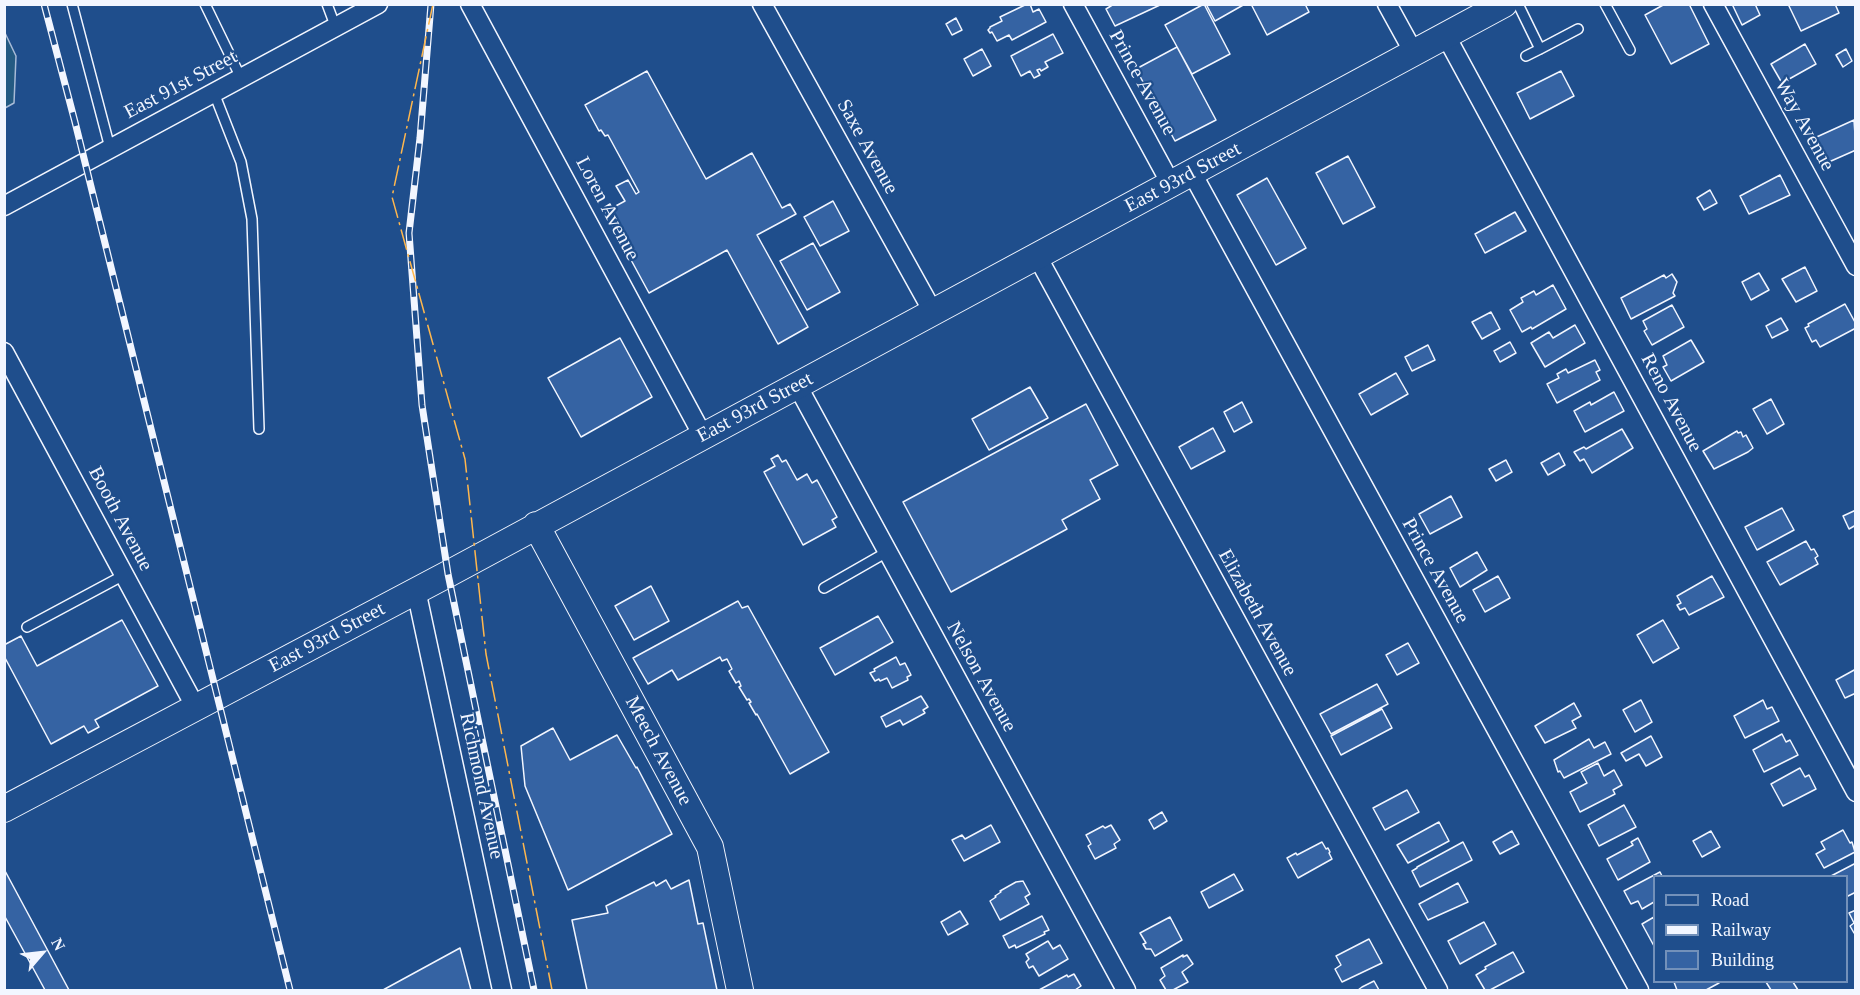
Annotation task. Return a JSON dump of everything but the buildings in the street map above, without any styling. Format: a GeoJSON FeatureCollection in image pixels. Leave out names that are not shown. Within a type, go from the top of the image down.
{"type":"FeatureCollection","features":[{"type":"Feature","properties":{"kind":"main road","name":"East 93rd Street"},"geometry":{"type":"LineString","coordinates":[[4,809],[703,436],[1504,4]]}},
{"type":"Feature","properties":{"kind":"main road","name":"Meech Avenue"},"geometry":{"type":"LineString","coordinates":[[536,525],[710,848],[740,990]]}},
{"type":"Feature","properties":{"kind":"street","name":"East 91st Street"},"geometry":{"type":"LineString","coordinates":[[4,206],[378,4]]}},
{"type":"Feature","properties":{"kind":"street","name":"Loren Avenue"},"geometry":{"type":"LineString","coordinates":[[470,4],[703,436]]}},
{"type":"Feature","properties":{"kind":"street","name":"Saxe Avenue"},"geometry":{"type":"LineString","coordinates":[[762,4],[933,312]]}},
{"type":"Feature","properties":{"kind":"street","name":"Prince Avenue"},"geometry":{"type":"LineString","coordinates":[[1073,4],[1181,178],[1639,990]]}},
{"type":"Feature","properties":{"kind":"street"},"geometry":{"type":"LineString","coordinates":[[1387,4],[1414,53]]}},
{"type":"Feature","properties":{"kind":"street","name":"Way Avenue"},"geometry":{"type":"LineString","coordinates":[[1713,4],[1856,266]]}},
{"type":"Feature","properties":{"kind":"street","name":"Reno Avenue"},"geometry":{"type":"LineString","coordinates":[[1446,36],[1856,792]]}},
{"type":"Feature","properties":{"kind":"street","name":"Elizabeth Avenue"},"geometry":{"type":"LineString","coordinates":[[1036,256],[1438,990]]}},
{"type":"Feature","properties":{"kind":"street","name":"Booth Avenue"},"geometry":{"type":"LineString","coordinates":[[4,352],[196,708]]}},
{"type":"Feature","properties":{"kind":"street","name":"Nelson Avenue"},"geometry":{"type":"LineString","coordinates":[[797,385],[1126,990]]}},
{"type":"Feature","properties":{"kind":"street","name":"Richmond Avenue"},"geometry":{"type":"LineString","coordinates":[[416,590],[502,990]]}},
{"type":"Feature","properties":{"kind":"lane"},"geometry":{"type":"LineString","coordinates":[[72,4],[110,148]]}},
{"type":"Feature","properties":{"kind":"lane"},"geometry":{"type":"LineString","coordinates":[[205,4],[241,78]]}},
{"type":"Feature","properties":{"kind":"lane"},"geometry":{"type":"LineString","coordinates":[[327,4],[336,28]]}},
{"type":"Feature","properties":{"kind":"lane"},"geometry":{"type":"LineString","coordinates":[[1518,4],[1540,48]]}},
{"type":"Feature","properties":{"kind":"lane"},"geometry":{"type":"LineString","coordinates":[[1605,4],[1630,50]]}},
{"type":"Feature","properties":{"kind":"lane"},"geometry":{"type":"LineString","coordinates":[[1526,56],[1578,29]]}},
{"type":"Feature","properties":{"kind":"lane"},"geometry":{"type":"LineString","coordinates":[[214,93],[241,162],[252,219],[259,429]]}},
{"type":"Feature","properties":{"kind":"lane"},"geometry":{"type":"LineString","coordinates":[[824,588],[887,552]]}},
{"type":"Feature","properties":{"kind":"lane"},"geometry":{"type":"LineString","coordinates":[[27,627],[124,575]]}},
{"type":"Feature","properties":{"kind":"shaded area"},"geometry":{"type":"Polygon","coordinates":[[[5,33],[16,56],[14,103],[5,108],[5,33]]]}},
{"type":"Feature","properties":{"kind":"railway"},"geometry":{"type":"LineString","coordinates":[[44,4],[290,990]]}},
{"type":"Feature","properties":{"kind":"railway"},"geometry":{"type":"LineString","coordinates":[[431,4],[420,138],[409,233],[422,405],[448,574],[534,990]]}},
{"type":"Feature","properties":{"kind":"power"},"geometry":{"type":"LineString","coordinates":[[433,4],[392,197],[465,459],[486,654],[552,990]]}}]}
